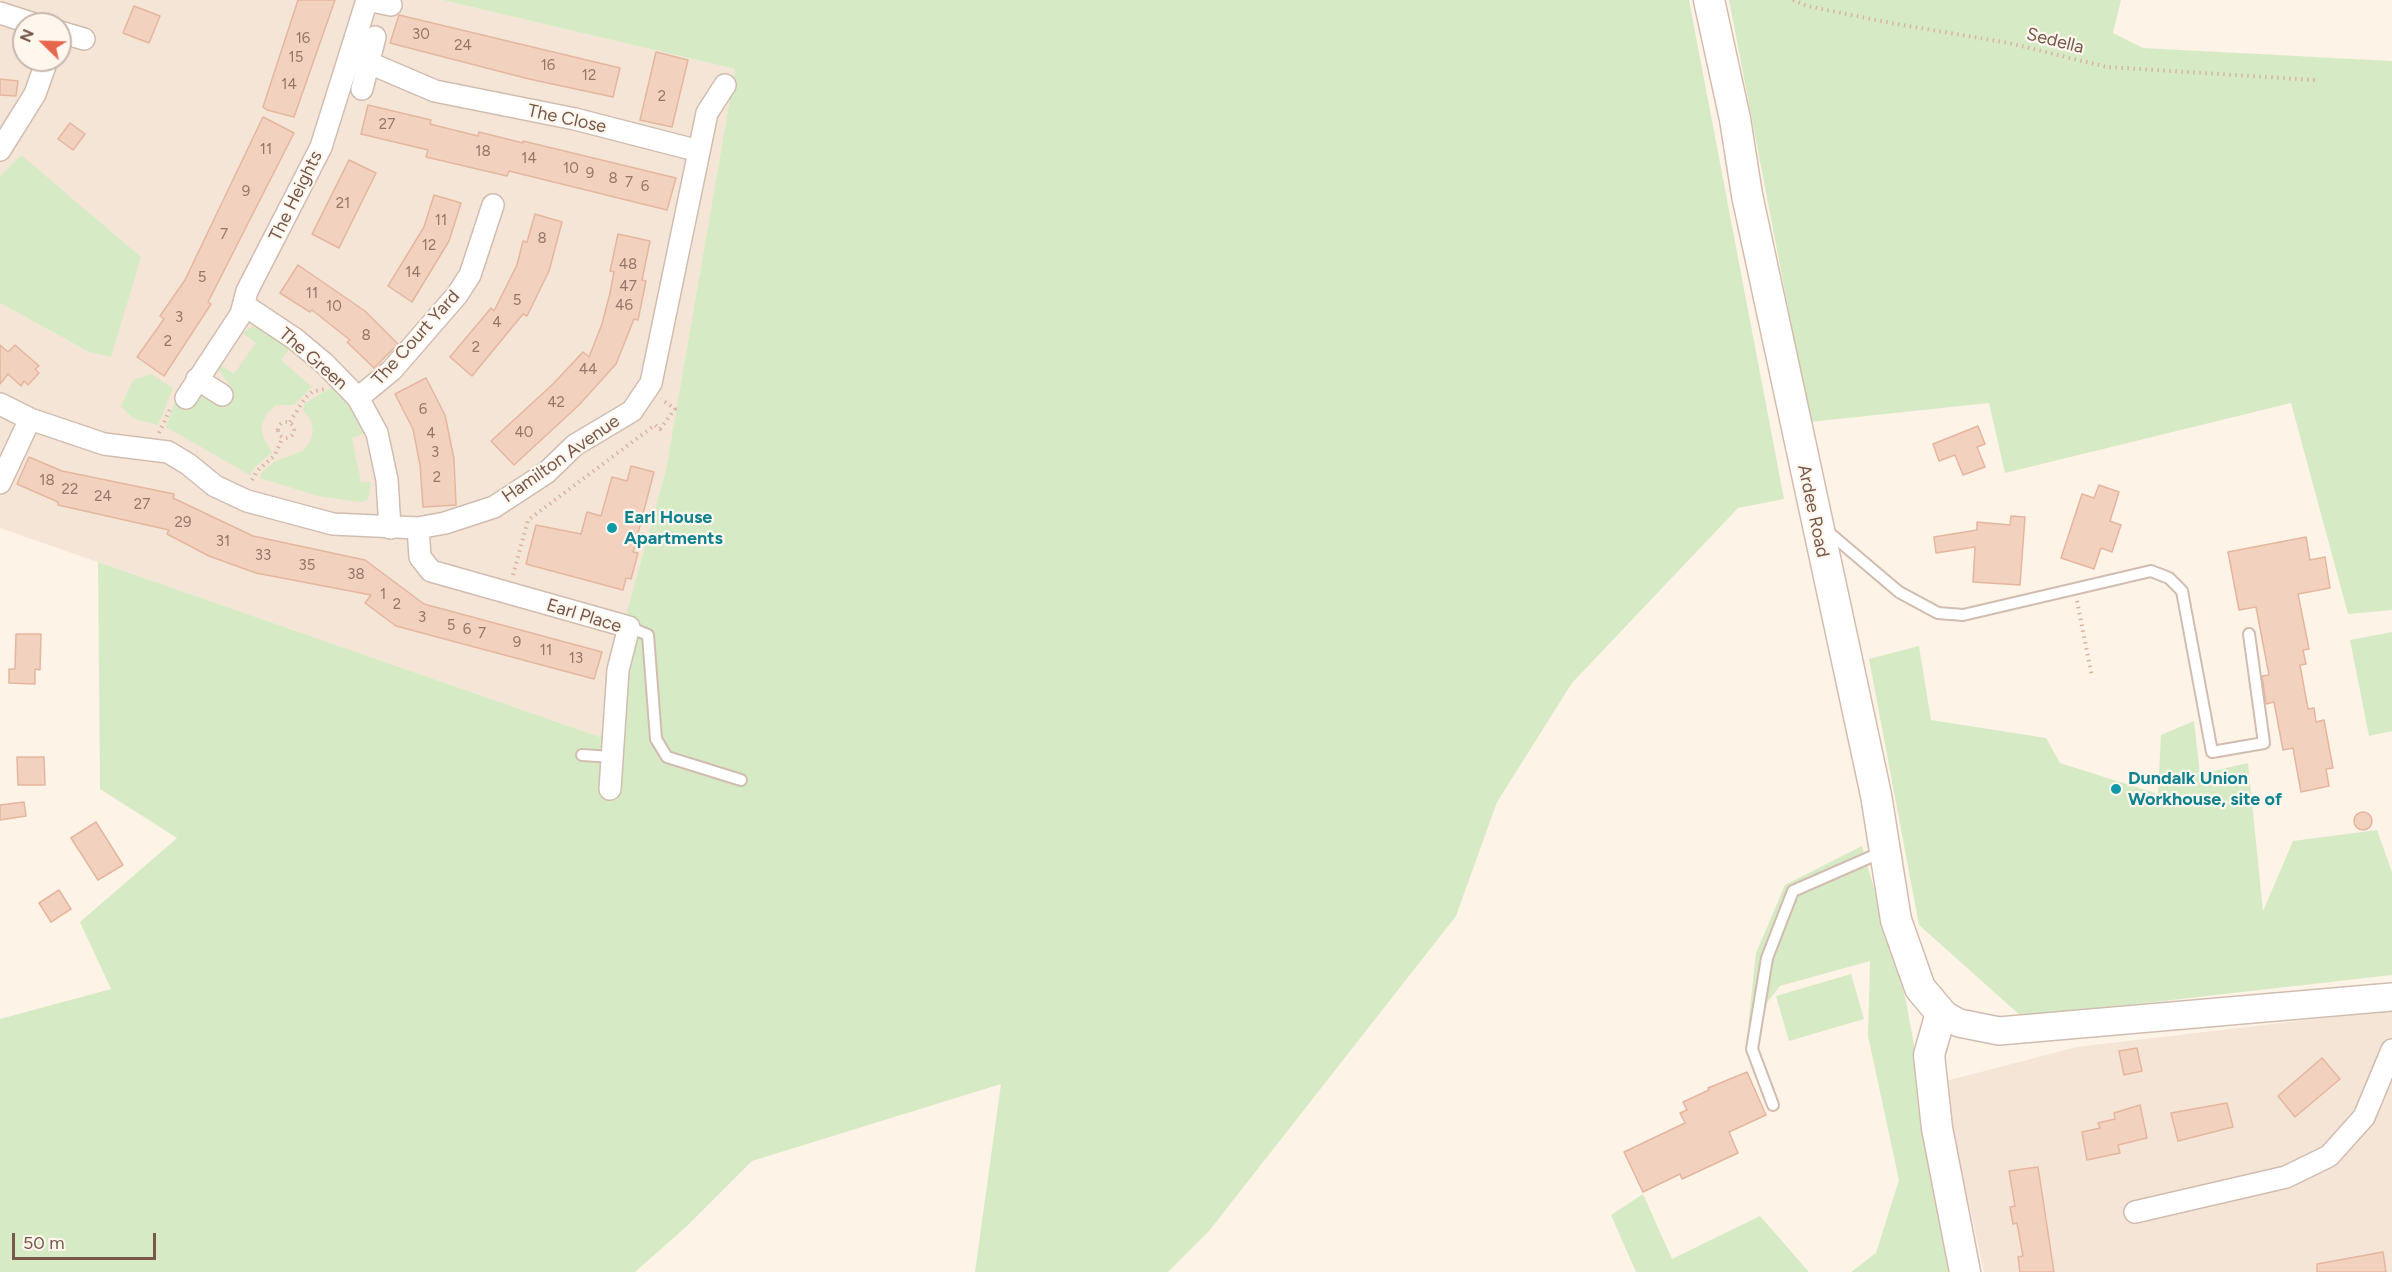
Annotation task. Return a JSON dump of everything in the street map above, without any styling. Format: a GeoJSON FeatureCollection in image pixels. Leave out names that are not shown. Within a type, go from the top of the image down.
{"type":"FeatureCollection","features":[{"type":"Feature","properties":{"kind":"main road","name":"Ardee Road"},"geometry":{"type":"LineString","coordinates":[[1709,0],[1815,521],[1876,795],[1896,920],[1920,988],[1941,1012]]}},
{"type":"Feature","properties":{"kind":"main road"},"geometry":{"type":"LineString","coordinates":[[1941,1012],[1929,1055],[1930,1073],[1937,1128],[1965,1272]]}},
{"type":"Feature","properties":{"kind":"street","name":"The Heights"},"geometry":{"type":"LineString","coordinates":[[186,398],[241,314],[247,291],[321,147],[367,0],[391,5]]}},
{"type":"Feature","properties":{"kind":"street"},"geometry":{"type":"LineString","coordinates":[[72,36],[84,39]]}},
{"type":"Feature","properties":{"kind":"street"},"geometry":{"type":"LineString","coordinates":[[362,89],[375,37]]}},
{"type":"Feature","properties":{"kind":"street","name":"The Close"},"geometry":{"type":"LineString","coordinates":[[367,62],[435,91],[575,119],[699,151]]}},
{"type":"Feature","properties":{"kind":"street"},"geometry":{"type":"LineString","coordinates":[[0,150],[35,94],[43,72]]}},
{"type":"Feature","properties":{"kind":"street"},"geometry":{"type":"LineString","coordinates":[[699,151],[707,113],[725,84]]}},
{"type":"Feature","properties":{"kind":"street","name":"Hamilton Avenue"},"geometry":{"type":"LineString","coordinates":[[0,404],[30,419],[104,444],[168,452],[188,464],[215,486],[247,501],[333,524],[418,528],[445,524],[494,507],[546,473],[575,445],[632,411],[651,383],[699,151]]}},
{"type":"Feature","properties":{"kind":"street","name":"The Court Yard"},"geometry":{"type":"LineString","coordinates":[[358,398],[392,370],[457,296],[470,275],[493,205]]}},
{"type":"Feature","properties":{"kind":"street","name":"The Green"},"geometry":{"type":"LineString","coordinates":[[243,305],[295,339],[325,364],[358,398],[377,434],[387,480],[390,528]]}},
{"type":"Feature","properties":{"kind":"street"},"geometry":{"type":"LineString","coordinates":[[197,379],[222,395]]}},
{"type":"Feature","properties":{"kind":"street"},"geometry":{"type":"LineString","coordinates":[[0,483],[30,419]]}},
{"type":"Feature","properties":{"kind":"street","name":"Earl Place"},"geometry":{"type":"LineString","coordinates":[[418,528],[420,557],[431,572],[629,627],[618,670],[610,789]]}},
{"type":"Feature","properties":{"kind":"street"},"geometry":{"type":"LineString","coordinates":[[1941,1012],[1959,1023],[1999,1031],[2392,997]]}},
{"type":"Feature","properties":{"kind":"street"},"geometry":{"type":"LineString","coordinates":[[2135,1212],[2286,1177],[2329,1156],[2364,1117],[2392,1050]]}},
{"type":"Feature","properties":{"kind":"lane"},"geometry":{"type":"LineString","coordinates":[[1815,521],[1899,592],[1938,613],[1964,615],[2151,571],[2169,578],[2182,591],[2212,752],[2264,743],[2249,634]]}},
{"type":"Feature","properties":{"kind":"lane"},"geometry":{"type":"LineString","coordinates":[[629,627],[648,635],[656,739],[667,757],[741,780]]}},
{"type":"Feature","properties":{"kind":"lane"},"geometry":{"type":"LineString","coordinates":[[582,755],[612,757]]}},
{"type":"Feature","properties":{"kind":"lane"},"geometry":{"type":"LineString","coordinates":[[1773,1105],[1752,1049],[1767,958],[1793,891],[1885,851]]}},
{"type":"Feature","properties":{"kind":"path","name":"Sedella"},"geometry":{"type":"LineString","coordinates":[[1793,0],[1807,6],[1896,24],[2009,43],[2107,67],[2315,80]]}},
{"type":"Feature","properties":{"kind":"path"},"geometry":{"type":"LineString","coordinates":[[290,422],[305,398],[330,384]]}},
{"type":"Feature","properties":{"kind":"path"},"geometry":{"type":"LineString","coordinates":[[154,450],[175,392],[186,398]]}},
{"type":"Feature","properties":{"kind":"path"},"geometry":{"type":"LineString","coordinates":[[283,422],[290,422],[294,432],[288,438],[283,437],[279,434],[279,426],[283,422]]}},
{"type":"Feature","properties":{"kind":"path"},"geometry":{"type":"LineString","coordinates":[[252,480],[257,471],[275,455],[283,437]]}},
{"type":"Feature","properties":{"kind":"path"},"geometry":{"type":"LineString","coordinates":[[2074,589],[2092,677]]}},
{"type":"Feature","properties":{"kind":"shaded area"},"geometry":{"type":"Polygon","coordinates":[[[0,0],[442,0],[735,69],[666,469],[626,615],[600,737],[0,528],[0,303],[87,351],[21,155],[0,176],[0,0]]]}},
{"type":"Feature","properties":{"kind":"shaded area"},"geometry":{"type":"Polygon","coordinates":[[[2392,1010],[2392,1272],[1984,1272],[1942,1082],[2077,1047],[2392,1010]]]}},
{"type":"Feature","properties":{"kind":"green space"},"geometry":{"type":"Polygon","coordinates":[[[442,0],[1689,0],[1784,499],[1738,508],[1572,683],[1497,802],[1456,916],[1209,1231],[1168,1272],[975,1272],[1001,1084],[752,1161],[687,1226],[635,1272],[0,1272],[0,1019],[111,989],[80,922],[177,838],[100,789],[98,562],[600,737],[626,615],[666,469],[735,69],[442,0]]]}},
{"type":"Feature","properties":{"kind":"green space"},"geometry":{"type":"Polygon","coordinates":[[[1729,0],[2121,0],[2113,33],[2143,48],[2392,61],[2392,610],[2348,614],[2291,403],[2005,473],[1989,403],[1810,422],[1729,0]]]}},
{"type":"Feature","properties":{"kind":"green space"},"geometry":{"type":"Polygon","coordinates":[[[21,155],[141,257],[111,357],[87,351],[0,303],[0,176],[21,155]]]}},
{"type":"Feature","properties":{"kind":"green space"},"geometry":{"type":"Polygon","coordinates":[[[252,327],[261,329],[290,348],[281,360],[312,387],[294,405],[276,405],[267,413],[262,424],[262,435],[272,452],[255,467],[250,475],[166,427],[177,396],[189,403],[201,397],[208,398],[230,389],[231,386],[216,367],[219,364],[234,374],[256,343],[242,333],[252,327]]]}},
{"type":"Feature","properties":{"kind":"green space"},"geometry":{"type":"Polygon","coordinates":[[[151,374],[173,388],[158,425],[134,419],[121,406],[133,380],[151,374]]]}},
{"type":"Feature","properties":{"kind":"green space"},"geometry":{"type":"Polygon","coordinates":[[[333,387],[366,433],[352,438],[361,482],[371,482],[368,500],[359,502],[318,496],[260,478],[263,471],[276,461],[303,451],[310,442],[313,432],[311,420],[303,410],[305,403],[333,387]]]}},
{"type":"Feature","properties":{"kind":"green space"},"geometry":{"type":"Polygon","coordinates":[[[2392,632],[2392,731],[2369,736],[2350,640],[2392,632]]]}},
{"type":"Feature","properties":{"kind":"green space"},"geometry":{"type":"Polygon","coordinates":[[[1919,646],[1931,720],[2046,738],[2060,763],[2158,794],[2161,735],[2194,721],[2200,774],[2248,763],[2263,911],[2293,841],[2377,830],[2392,872],[2392,975],[2022,1017],[1919,925],[1869,659],[1919,646]]]}},
{"type":"Feature","properties":{"kind":"green space"},"geometry":{"type":"Polygon","coordinates":[[[1862,846],[1906,1001],[1955,1272],[1851,1272],[1876,1253],[1899,1180],[1868,1036],[1870,961],[1780,986],[1748,1027],[1756,953],[1785,885],[1862,846]]]}},
{"type":"Feature","properties":{"kind":"green space"},"geometry":{"type":"Polygon","coordinates":[[[1851,974],[1864,1019],[1789,1041],[1776,996],[1851,974]]]}},
{"type":"Feature","properties":{"kind":"green space"},"geometry":{"type":"Polygon","coordinates":[[[1643,1194],[1672,1259],[1760,1216],[1809,1272],[1636,1272],[1611,1215],[1643,1194]]]}},
{"type":"Feature","properties":{"kind":"building"},"geometry":{"type":"Polygon","coordinates":[[[298,0],[335,0],[294,117],[263,107],[298,0]]]}},
{"type":"Feature","properties":{"kind":"building"},"geometry":{"type":"Polygon","coordinates":[[[134,6],[160,16],[149,43],[123,33],[134,6]]]}},
{"type":"Feature","properties":{"kind":"building"},"geometry":{"type":"Polygon","coordinates":[[[399,15],[620,68],[613,97],[529,79],[390,43],[399,15]]]}},
{"type":"Feature","properties":{"kind":"building"},"geometry":{"type":"Polygon","coordinates":[[[656,52],[688,60],[672,127],[640,120],[656,52]]]}},
{"type":"Feature","properties":{"kind":"building"},"geometry":{"type":"Polygon","coordinates":[[[0,79],[18,81],[16,96],[0,95],[0,79]]]}},
{"type":"Feature","properties":{"kind":"building"},"geometry":{"type":"Polygon","coordinates":[[[368,105],[431,120],[430,124],[478,136],[479,132],[523,143],[523,141],[676,178],[667,210],[509,171],[507,176],[426,157],[428,150],[361,134],[368,105]]]}},
{"type":"Feature","properties":{"kind":"building"},"geometry":{"type":"Polygon","coordinates":[[[263,117],[294,133],[208,302],[211,304],[164,376],[137,357],[164,319],[160,316],[185,280],[263,117]]]}},
{"type":"Feature","properties":{"kind":"building"},"geometry":{"type":"Polygon","coordinates":[[[70,123],[85,134],[73,150],[58,139],[70,123]]]}},
{"type":"Feature","properties":{"kind":"building"},"geometry":{"type":"Polygon","coordinates":[[[349,160],[376,173],[339,248],[312,234],[349,160]]]}},
{"type":"Feature","properties":{"kind":"building"},"geometry":{"type":"Polygon","coordinates":[[[434,195],[461,203],[449,241],[412,302],[388,286],[424,227],[434,195]]]}},
{"type":"Feature","properties":{"kind":"building"},"geometry":{"type":"Polygon","coordinates":[[[535,214],[562,222],[549,271],[527,316],[523,314],[472,376],[450,357],[491,308],[494,311],[517,265],[523,241],[527,242],[535,214]]]}},
{"type":"Feature","properties":{"kind":"building"},"geometry":{"type":"Polygon","coordinates":[[[618,234],[650,241],[642,280],[646,281],[638,320],[634,319],[616,364],[579,405],[514,465],[491,441],[553,384],[583,352],[589,357],[602,324],[610,293],[614,272],[610,271],[618,234]]]}},
{"type":"Feature","properties":{"kind":"building"},"geometry":{"type":"Polygon","coordinates":[[[298,265],[365,311],[398,344],[374,368],[347,342],[350,340],[312,310],[310,312],[280,293],[298,265]]]}},
{"type":"Feature","properties":{"kind":"building"},"geometry":{"type":"Polygon","coordinates":[[[0,345],[8,352],[15,345],[39,366],[35,369],[39,373],[28,385],[24,381],[21,386],[8,374],[0,384],[0,345]]]}},
{"type":"Feature","properties":{"kind":"building"},"geometry":{"type":"Polygon","coordinates":[[[426,378],[445,415],[454,459],[456,505],[423,507],[420,465],[413,429],[395,394],[426,378]]]}},
{"type":"Feature","properties":{"kind":"building"},"geometry":{"type":"Polygon","coordinates":[[[1978,426],[1985,444],[1977,447],[1985,467],[1963,475],[1955,455],[1939,461],[1933,444],[1978,426]]]}},
{"type":"Feature","properties":{"kind":"building"},"geometry":{"type":"Polygon","coordinates":[[[29,457],[62,471],[174,494],[173,498],[253,536],[365,560],[424,604],[602,652],[594,679],[396,626],[365,603],[371,595],[256,573],[209,556],[167,534],[169,530],[58,505],[58,502],[17,484],[29,457]]]}},
{"type":"Feature","properties":{"kind":"building","name":"Earl House Apartments"},"geometry":{"type":"Polygon","coordinates":[[[631,466],[654,472],[633,552],[638,553],[631,579],[626,578],[623,590],[526,564],[536,525],[581,534],[587,512],[601,516],[612,477],[627,481],[631,466]]]}},
{"type":"Feature","properties":{"kind":"building"},"geometry":{"type":"Polygon","coordinates":[[[2099,485],[2119,492],[2110,521],[2121,525],[2112,552],[2101,548],[2094,569],[2061,558],[2082,494],[2094,498],[2099,485]]]}},
{"type":"Feature","properties":{"kind":"building"},"geometry":{"type":"Polygon","coordinates":[[[2011,516],[2025,517],[2020,585],[1973,582],[1975,547],[1936,553],[1934,537],[1977,530],[1977,522],[2010,525],[2011,516]]]}},
{"type":"Feature","properties":{"kind":"building"},"geometry":{"type":"Polygon","coordinates":[[[2306,537],[2310,560],[2325,557],[2330,588],[2298,594],[2309,649],[2303,650],[2306,664],[2300,665],[2308,709],[2314,708],[2316,722],[2324,720],[2333,768],[2326,769],[2329,786],[2301,792],[2293,748],[2283,750],[2274,702],[2266,704],[2262,676],[2269,675],[2256,607],[2239,610],[2228,552],[2306,537]]]}},
{"type":"Feature","properties":{"kind":"building"},"geometry":{"type":"Polygon","coordinates":[[[16,634],[41,634],[40,670],[35,669],[35,684],[9,683],[9,669],[15,669],[16,634]]]}},
{"type":"Feature","properties":{"kind":"building"},"geometry":{"type":"Polygon","coordinates":[[[17,757],[44,757],[45,785],[18,785],[17,757]]]}},
{"type":"Feature","properties":{"kind":"building"},"geometry":{"type":"Polygon","coordinates":[[[24,802],[26,816],[0,820],[0,805],[24,802]]]}},
{"type":"Feature","properties":{"kind":"building"},"geometry":{"type":"Polygon","coordinates":[[[2359,812],[2367,812],[2372,817],[2370,828],[2359,830],[2354,825],[2354,817],[2359,812]]]}},
{"type":"Feature","properties":{"kind":"building"},"geometry":{"type":"Polygon","coordinates":[[[96,822],[123,865],[98,880],[71,838],[96,822]]]}},
{"type":"Feature","properties":{"kind":"building"},"geometry":{"type":"Polygon","coordinates":[[[59,890],[71,909],[51,922],[39,903],[59,890]]]}},
{"type":"Feature","properties":{"kind":"building"},"geometry":{"type":"Polygon","coordinates":[[[2137,1048],[2142,1071],[2124,1075],[2119,1051],[2137,1048]]]}},
{"type":"Feature","properties":{"kind":"building"},"geometry":{"type":"Polygon","coordinates":[[[2322,1058],[2340,1079],[2295,1117],[2278,1096],[2322,1058]]]}},
{"type":"Feature","properties":{"kind":"building"},"geometry":{"type":"Polygon","coordinates":[[[1747,1072],[1766,1115],[1729,1132],[1738,1153],[1682,1179],[1680,1174],[1643,1192],[1624,1152],[1685,1123],[1680,1113],[1687,1110],[1683,1102],[1709,1090],[1708,1088],[1747,1072]]]}},
{"type":"Feature","properties":{"kind":"building"},"geometry":{"type":"Polygon","coordinates":[[[2227,1103],[2233,1127],[2178,1141],[2171,1113],[2227,1103]]]}},
{"type":"Feature","properties":{"kind":"building"},"geometry":{"type":"Polygon","coordinates":[[[2140,1105],[2147,1138],[2118,1145],[2120,1153],[2087,1160],[2082,1132],[2100,1128],[2098,1123],[2115,1119],[2114,1113],[2140,1105]]]}},
{"type":"Feature","properties":{"kind":"building"},"geometry":{"type":"Polygon","coordinates":[[[2038,1167],[2054,1272],[2020,1272],[2018,1257],[2023,1256],[2017,1223],[2013,1224],[2010,1207],[2015,1206],[2009,1171],[2038,1167]]]}},
{"type":"Feature","properties":{"kind":"building"},"geometry":{"type":"Polygon","coordinates":[[[2383,1252],[2386,1272],[2317,1272],[2317,1264],[2383,1252]]]}},
{"type":"Feature","properties":{"kind":"place","name":"Earl House Apartments"},"geometry":{"type":"Point","coordinates":[612,528]}},
{"type":"Feature","properties":{"kind":"place","name":"Dundalk Union Workhouse, site of"},"geometry":{"type":"Point","coordinates":[2116,789]}}]}
